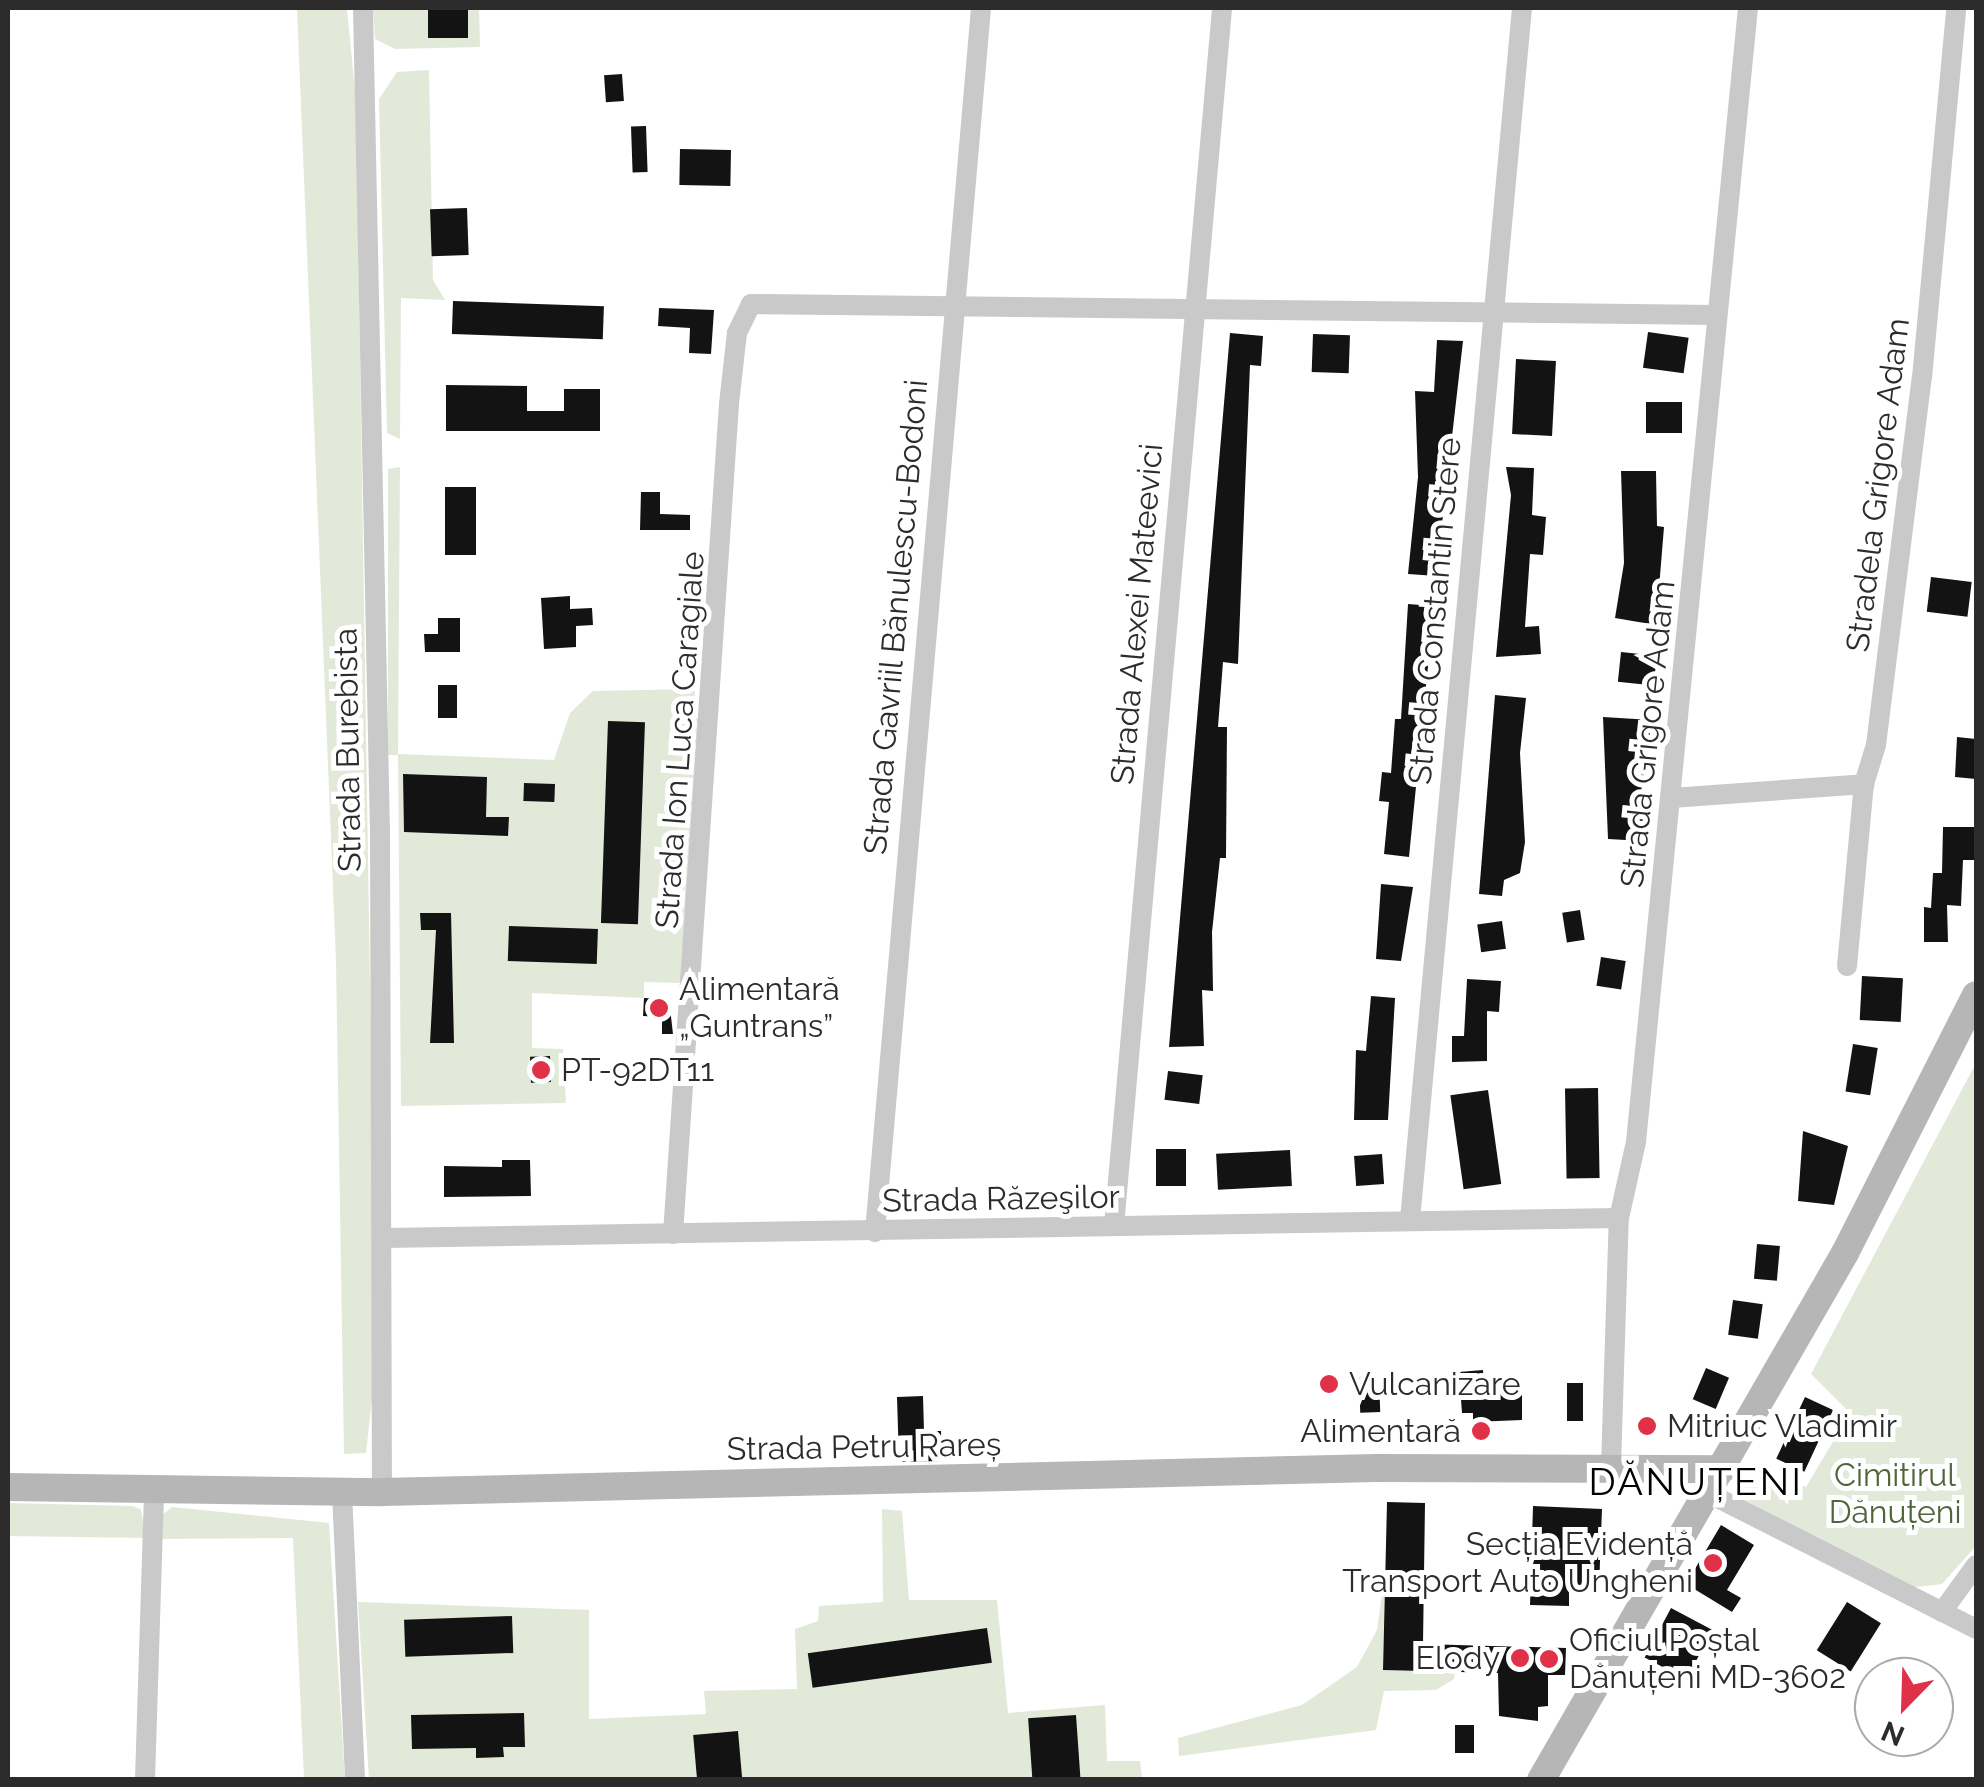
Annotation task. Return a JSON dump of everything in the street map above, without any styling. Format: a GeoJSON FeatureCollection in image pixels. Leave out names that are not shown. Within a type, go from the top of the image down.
{"type":"FeatureCollection","features":[{"type":"Feature","properties":{"kind":"main road"},"geometry":{"type":"LineString","coordinates":[[1541,1780],[1904,1145],[1976,996]]}},
{"type":"Feature","properties":{"kind":"main road","name":"Strada Petru Rareș"},"geometry":{"type":"LineString","coordinates":[[8,1487],[382,1492],[1611,1466],[1715,1481]]}},
{"type":"Feature","properties":{"kind":"street","name":"Strada Burebista"},"geometry":{"type":"LineString","coordinates":[[362,8],[384,1238],[382,1492]]}},
{"type":"Feature","properties":{"kind":"street","name":"Strada Gavriil Bănulescu-Bodoni"},"geometry":{"type":"LineString","coordinates":[[875,1232],[981,8]]}},
{"type":"Feature","properties":{"kind":"street","name":"Strada Alexei Mateevici"},"geometry":{"type":"LineString","coordinates":[[1114,1226],[1222,8]]}},
{"type":"Feature","properties":{"kind":"street","name":"Strada Constantin Stere"},"geometry":{"type":"LineString","coordinates":[[1410,1220],[1522,8]]}},
{"type":"Feature","properties":{"kind":"street","name":"Strada Grigore Adam"},"geometry":{"type":"LineString","coordinates":[[1611,1466],[1619,1218],[1636,1142],[1748,8]]}},
{"type":"Feature","properties":{"kind":"street","name":"Stradela Grigore Adam"},"geometry":{"type":"LineString","coordinates":[[1847,966],[1864,784],[1876,746],[1920,396],[1956,8]]}},
{"type":"Feature","properties":{"kind":"street","name":"Strada Ion Luca Caragiale"},"geometry":{"type":"LineString","coordinates":[[673,1234],[729,404],[744,312],[770,298],[953,303]]}},
{"type":"Feature","properties":{"kind":"street"},"geometry":{"type":"LineString","coordinates":[[953,303],[1493,308],[1717,315]]}},
{"type":"Feature","properties":{"kind":"street"},"geometry":{"type":"LineString","coordinates":[[1671,798],[1864,784]]}},
{"type":"Feature","properties":{"kind":"street","name":"Strada Răzeşilor"},"geometry":{"type":"LineString","coordinates":[[384,1238],[1619,1218]]}},
{"type":"Feature","properties":{"kind":"street"},"geometry":{"type":"LineString","coordinates":[[1715,1481],[1870,1582],[1976,1629]]}},
{"type":"Feature","properties":{"kind":"street"},"geometry":{"type":"LineString","coordinates":[[145,1780],[154,1490]]}},
{"type":"Feature","properties":{"kind":"street"},"geometry":{"type":"LineString","coordinates":[[342,1492],[355,1780]]}},
{"type":"Feature","properties":{"kind":"street"},"geometry":{"type":"LineString","coordinates":[[1942,1612],[1976,1565]]}},
{"type":"Feature","properties":{"kind":"green space"},"geometry":{"type":"Polygon","coordinates":[[[297,8],[347,8],[356,101],[376,1363],[366,1453],[344,1454],[336,961],[297,8]]]}},
{"type":"Feature","properties":{"kind":"green space"},"geometry":{"type":"Polygon","coordinates":[[[373,8],[479,8],[480,47],[395,49],[375,39],[373,8]]]}},
{"type":"Feature","properties":{"kind":"green space"},"geometry":{"type":"Polygon","coordinates":[[[429,70],[433,280],[445,300],[401,298],[400,439],[387,433],[379,99],[397,72],[429,70]]]}},
{"type":"Feature","properties":{"kind":"green space"},"geometry":{"type":"Polygon","coordinates":[[[400,467],[398,754],[554,760],[570,713],[593,691],[695,689],[693,718],[703,719],[681,983],[644,982],[644,998],[532,993],[532,1048],[563,1049],[566,1103],[401,1106],[398,755],[388,755],[388,469],[400,467]]]}},
{"type":"Feature","properties":{"kind":"green space","name":"Cimitirul Dănuțeni"},"geometry":{"type":"Polygon","coordinates":[[[1976,1063],[1976,1546],[1942,1584],[1908,1588],[1740,1497],[1756,1468],[1806,1487],[1850,1413],[1811,1374],[1976,1063]]]}},
{"type":"Feature","properties":{"kind":"green space"},"geometry":{"type":"Polygon","coordinates":[[[8,1503],[133,1506],[141,1510],[146,1538],[8,1536],[8,1503]]]}},
{"type":"Feature","properties":{"kind":"green space"},"geometry":{"type":"Polygon","coordinates":[[[172,1507],[329,1523],[345,1779],[304,1779],[293,1538],[158,1539],[159,1518],[172,1507]]]}},
{"type":"Feature","properties":{"kind":"green space"},"geometry":{"type":"Polygon","coordinates":[[[882,1509],[902,1511],[909,1600],[997,1600],[1008,1713],[1105,1705],[1107,1761],[1140,1761],[1142,1779],[369,1779],[358,1602],[589,1610],[589,1719],[706,1714],[704,1691],[797,1689],[795,1629],[818,1621],[819,1606],[883,1602],[882,1509]]]}},
{"type":"Feature","properties":{"kind":"green space"},"geometry":{"type":"Polygon","coordinates":[[[1385,1572],[1383,1670],[1455,1672],[1454,1679],[1436,1690],[1384,1691],[1376,1730],[1179,1756],[1178,1738],[1302,1705],[1357,1667],[1377,1630],[1385,1572]]]}},
{"type":"Feature","properties":{"kind":"building"},"geometry":{"type":"Polygon","coordinates":[[[428,8],[468,8],[468,38],[428,38],[428,8]]]}},
{"type":"Feature","properties":{"kind":"building"},"geometry":{"type":"Polygon","coordinates":[[[622,74],[624,101],[606,102],[604,75],[622,74]]]}},
{"type":"Feature","properties":{"kind":"building"},"geometry":{"type":"Polygon","coordinates":[[[646,126],[648,172],[633,172],[631,127],[646,126]]]}},
{"type":"Feature","properties":{"kind":"building"},"geometry":{"type":"Polygon","coordinates":[[[680,149],[731,150],[730,186],[679,185],[680,149]]]}},
{"type":"Feature","properties":{"kind":"building"},"geometry":{"type":"Polygon","coordinates":[[[467,208],[469,255],[432,256],[430,209],[467,208]]]}},
{"type":"Feature","properties":{"kind":"building"},"geometry":{"type":"Polygon","coordinates":[[[453,301],[604,306],[603,339],[452,334],[453,301]]]}},
{"type":"Feature","properties":{"kind":"building"},"geometry":{"type":"Polygon","coordinates":[[[659,308],[714,310],[711,354],[689,353],[690,328],[658,326],[659,308]]]}},
{"type":"Feature","properties":{"kind":"building"},"geometry":{"type":"Polygon","coordinates":[[[1648,332],[1689,338],[1684,373],[1643,368],[1648,332]]]}},
{"type":"Feature","properties":{"kind":"building"},"geometry":{"type":"Polygon","coordinates":[[[1230,333],[1263,336],[1261,366],[1250,365],[1238,664],[1223,662],[1218,727],[1227,727],[1226,858],[1220,858],[1212,932],[1213,991],[1202,990],[1204,1046],[1169,1047],[1230,333]]]}},
{"type":"Feature","properties":{"kind":"building"},"geometry":{"type":"Polygon","coordinates":[[[1313,334],[1350,335],[1349,373],[1312,372],[1313,334]]]}},
{"type":"Feature","properties":{"kind":"building"},"geometry":{"type":"Polygon","coordinates":[[[1437,340],[1463,341],[1436,576],[1408,574],[1418,477],[1415,391],[1434,392],[1437,340]]]}},
{"type":"Feature","properties":{"kind":"building"},"geometry":{"type":"Polygon","coordinates":[[[1516,359],[1556,361],[1552,436],[1512,434],[1516,359]]]}},
{"type":"Feature","properties":{"kind":"building"},"geometry":{"type":"Polygon","coordinates":[[[446,385],[527,386],[527,411],[564,411],[564,389],[600,389],[600,431],[446,431],[446,385]]]}},
{"type":"Feature","properties":{"kind":"building"},"geometry":{"type":"Polygon","coordinates":[[[1646,402],[1682,402],[1682,433],[1646,433],[1646,402]]]}},
{"type":"Feature","properties":{"kind":"building"},"geometry":{"type":"Polygon","coordinates":[[[1506,467],[1534,468],[1532,515],[1546,517],[1543,555],[1530,554],[1525,627],[1539,626],[1541,654],[1496,657],[1511,495],[1506,467]]]}},
{"type":"Feature","properties":{"kind":"building"},"geometry":{"type":"Polygon","coordinates":[[[1621,471],[1656,471],[1657,526],[1664,527],[1656,625],[1615,618],[1624,563],[1621,471]]]}},
{"type":"Feature","properties":{"kind":"building"},"geometry":{"type":"Polygon","coordinates":[[[445,487],[476,487],[476,555],[445,555],[445,487]]]}},
{"type":"Feature","properties":{"kind":"building"},"geometry":{"type":"Polygon","coordinates":[[[641,492],[660,492],[660,514],[690,515],[690,530],[640,530],[641,492]]]}},
{"type":"Feature","properties":{"kind":"building"},"geometry":{"type":"Polygon","coordinates":[[[1931,577],[1972,582],[1967,617],[1927,612],[1931,577]]]}},
{"type":"Feature","properties":{"kind":"building"},"geometry":{"type":"Polygon","coordinates":[[[570,596],[570,609],[592,608],[593,625],[576,626],[576,647],[544,649],[541,598],[570,596]]]}},
{"type":"Feature","properties":{"kind":"building"},"geometry":{"type":"Polygon","coordinates":[[[1408,604],[1434,606],[1409,857],[1384,854],[1389,802],[1379,801],[1382,772],[1391,773],[1395,719],[1401,719],[1408,604]]]}},
{"type":"Feature","properties":{"kind":"building"},"geometry":{"type":"Polygon","coordinates":[[[438,618],[460,618],[460,652],[425,652],[424,634],[438,634],[438,618]]]}},
{"type":"Feature","properties":{"kind":"building"},"geometry":{"type":"Polygon","coordinates":[[[1621,652],[1657,656],[1654,686],[1618,682],[1621,652]]]}},
{"type":"Feature","properties":{"kind":"building"},"geometry":{"type":"Polygon","coordinates":[[[438,685],[457,685],[457,718],[438,718],[438,685]]]}},
{"type":"Feature","properties":{"kind":"building"},"geometry":{"type":"Polygon","coordinates":[[[1495,695],[1526,698],[1520,753],[1525,842],[1520,873],[1504,880],[1502,896],[1479,894],[1495,695]]]}},
{"type":"Feature","properties":{"kind":"building"},"geometry":{"type":"Polygon","coordinates":[[[1603,717],[1652,720],[1638,812],[1645,812],[1643,841],[1608,839],[1603,717]]]}},
{"type":"Feature","properties":{"kind":"building"},"geometry":{"type":"Polygon","coordinates":[[[608,721],[645,722],[638,924],[601,923],[608,721]]]}},
{"type":"Feature","properties":{"kind":"building"},"geometry":{"type":"Polygon","coordinates":[[[1957,737],[1976,739],[1976,779],[1955,777],[1957,737]]]}},
{"type":"Feature","properties":{"kind":"building"},"geometry":{"type":"Polygon","coordinates":[[[403,774],[487,777],[486,817],[509,817],[508,836],[404,832],[403,774]]]}},
{"type":"Feature","properties":{"kind":"building"},"geometry":{"type":"Polygon","coordinates":[[[524,783],[555,784],[554,802],[523,801],[524,783]]]}},
{"type":"Feature","properties":{"kind":"building"},"geometry":{"type":"Polygon","coordinates":[[[1943,827],[1976,827],[1976,860],[1963,860],[1961,906],[1947,905],[1948,942],[1924,942],[1924,907],[1931,908],[1933,873],[1942,873],[1943,827]]]}},
{"type":"Feature","properties":{"kind":"building"},"geometry":{"type":"Polygon","coordinates":[[[1381,884],[1413,887],[1401,961],[1376,959],[1381,884]]]}},
{"type":"Feature","properties":{"kind":"building"},"geometry":{"type":"Polygon","coordinates":[[[1580,910],[1585,940],[1567,942],[1562,913],[1580,910]]]}},
{"type":"Feature","properties":{"kind":"building"},"geometry":{"type":"Polygon","coordinates":[[[420,913],[451,913],[454,1043],[430,1043],[436,930],[421,930],[420,913]]]}},
{"type":"Feature","properties":{"kind":"building"},"geometry":{"type":"Polygon","coordinates":[[[1502,921],[1506,949],[1481,952],[1477,924],[1502,921]]]}},
{"type":"Feature","properties":{"kind":"building"},"geometry":{"type":"Polygon","coordinates":[[[509,926],[598,929],[597,964],[508,961],[509,926]]]}},
{"type":"Feature","properties":{"kind":"building"},"geometry":{"type":"Polygon","coordinates":[[[1601,957],[1626,961],[1621,990],[1596,986],[1601,957]]]}},
{"type":"Feature","properties":{"kind":"building"},"geometry":{"type":"Polygon","coordinates":[[[1862,976],[1903,978],[1901,1022],[1860,1020],[1862,976]]]}},
{"type":"Feature","properties":{"kind":"building"},"geometry":{"type":"Polygon","coordinates":[[[1467,979],[1501,981],[1499,1012],[1487,1011],[1487,1061],[1452,1062],[1452,1036],[1464,1036],[1467,979]]]}},
{"type":"Feature","properties":{"kind":"building"},"geometry":{"type":"Polygon","coordinates":[[[1371,996],[1395,998],[1388,1120],[1354,1120],[1356,1050],[1366,1051],[1371,996]]]}},
{"type":"Feature","properties":{"kind":"building"},"geometry":{"type":"Polygon","coordinates":[[[644,998],[669,999],[673,1034],[662,1034],[662,1017],[643,1016],[644,998]]]}},
{"type":"Feature","properties":{"kind":"building"},"geometry":{"type":"Polygon","coordinates":[[[1853,1044],[1878,1048],[1870,1095],[1845,1091],[1853,1044]]]}},
{"type":"Feature","properties":{"kind":"building","name":"PT-92DT11"},"geometry":{"type":"Polygon","coordinates":[[[550,1056],[551,1082],[531,1083],[530,1057],[550,1056]]]}},
{"type":"Feature","properties":{"kind":"building"},"geometry":{"type":"Polygon","coordinates":[[[1168,1071],[1203,1075],[1199,1104],[1164,1100],[1168,1071]]]}},
{"type":"Feature","properties":{"kind":"building"},"geometry":{"type":"Polygon","coordinates":[[[1598,1088],[1600,1178],[1567,1179],[1565,1089],[1598,1088]]]}},
{"type":"Feature","properties":{"kind":"building"},"geometry":{"type":"Polygon","coordinates":[[[1488,1090],[1501,1184],[1464,1189],[1450,1095],[1488,1090]]]}},
{"type":"Feature","properties":{"kind":"building"},"geometry":{"type":"Polygon","coordinates":[[[1803,1131],[1848,1146],[1834,1205],[1798,1201],[1803,1131]]]}},
{"type":"Feature","properties":{"kind":"building"},"geometry":{"type":"Polygon","coordinates":[[[1156,1149],[1186,1149],[1186,1186],[1156,1186],[1156,1149]]]}},
{"type":"Feature","properties":{"kind":"building"},"geometry":{"type":"Polygon","coordinates":[[[1290,1150],[1292,1186],[1218,1190],[1216,1154],[1290,1150]]]}},
{"type":"Feature","properties":{"kind":"building"},"geometry":{"type":"Polygon","coordinates":[[[1382,1154],[1384,1184],[1356,1186],[1354,1156],[1382,1154]]]}},
{"type":"Feature","properties":{"kind":"building"},"geometry":{"type":"Polygon","coordinates":[[[502,1160],[530,1160],[531,1196],[444,1197],[444,1166],[502,1167],[502,1160]]]}},
{"type":"Feature","properties":{"kind":"building"},"geometry":{"type":"Polygon","coordinates":[[[1757,1244],[1780,1246],[1777,1281],[1754,1279],[1757,1244]]]}},
{"type":"Feature","properties":{"kind":"building"},"geometry":{"type":"Polygon","coordinates":[[[1733,1300],[1763,1304],[1758,1339],[1728,1335],[1733,1300]]]}},
{"type":"Feature","properties":{"kind":"building"},"geometry":{"type":"Polygon","coordinates":[[[1706,1368],[1729,1378],[1716,1409],[1693,1399],[1706,1368]]]}},
{"type":"Feature","properties":{"kind":"building"},"geometry":{"type":"Polygon","coordinates":[[[1483,1370],[1484,1390],[1522,1390],[1522,1420],[1473,1422],[1473,1413],[1462,1413],[1459,1372],[1483,1370]]]}},
{"type":"Feature","properties":{"kind":"building"},"geometry":{"type":"Polygon","coordinates":[[[1379,1377],[1380,1412],[1360,1413],[1359,1378],[1379,1377]]]}},
{"type":"Feature","properties":{"kind":"building"},"geometry":{"type":"Polygon","coordinates":[[[1567,1383],[1583,1383],[1583,1421],[1567,1421],[1567,1383]]]}},
{"type":"Feature","properties":{"kind":"building"},"geometry":{"type":"Polygon","coordinates":[[[923,1396],[924,1431],[941,1431],[942,1461],[899,1462],[897,1397],[923,1396]]]}},
{"type":"Feature","properties":{"kind":"building"},"geometry":{"type":"Polygon","coordinates":[[[1805,1397],[1833,1410],[1804,1472],[1776,1459],[1805,1397]]]}},
{"type":"Feature","properties":{"kind":"building"},"geometry":{"type":"Polygon","coordinates":[[[1387,1502],[1425,1503],[1423,1644],[1566,1648],[1565,1675],[1548,1675],[1548,1706],[1538,1707],[1538,1721],[1499,1716],[1498,1673],[1383,1670],[1387,1502]]]}},
{"type":"Feature","properties":{"kind":"building"},"geometry":{"type":"Polygon","coordinates":[[[1533,1506],[1602,1509],[1599,1588],[1569,1587],[1569,1606],[1530,1605],[1533,1506]]]}},
{"type":"Feature","properties":{"kind":"building"},"geometry":{"type":"Polygon","coordinates":[[[1721,1525],[1754,1545],[1727,1590],[1741,1598],[1732,1612],[1686,1584],[1721,1525]]]}},
{"type":"Feature","properties":{"kind":"building"},"geometry":{"type":"Polygon","coordinates":[[[1847,1602],[1881,1623],[1860,1657],[1854,1657],[1851,1672],[1817,1650],[1847,1602]]]}},
{"type":"Feature","properties":{"kind":"building"},"geometry":{"type":"Polygon","coordinates":[[[1671,1608],[1712,1630],[1686,1680],[1645,1657],[1671,1608]]]}},
{"type":"Feature","properties":{"kind":"building"},"geometry":{"type":"Polygon","coordinates":[[[512,1616],[513,1653],[405,1657],[404,1620],[512,1616]]]}},
{"type":"Feature","properties":{"kind":"building"},"geometry":{"type":"Polygon","coordinates":[[[987,1628],[992,1663],[813,1688],[808,1653],[987,1628]]]}},
{"type":"Feature","properties":{"kind":"building"},"geometry":{"type":"Polygon","coordinates":[[[524,1713],[525,1747],[503,1747],[504,1757],[476,1758],[476,1748],[412,1749],[411,1715],[524,1713]]]}},
{"type":"Feature","properties":{"kind":"building"},"geometry":{"type":"Polygon","coordinates":[[[1076,1715],[1081,1780],[1032,1780],[1028,1718],[1076,1715]]]}},
{"type":"Feature","properties":{"kind":"building"},"geometry":{"type":"Polygon","coordinates":[[[1455,1725],[1474,1725],[1474,1753],[1455,1753],[1455,1725]]]}},
{"type":"Feature","properties":{"kind":"building"},"geometry":{"type":"Polygon","coordinates":[[[738,1731],[742,1780],[697,1780],[693,1735],[738,1731]]]}},
{"type":"Feature","properties":{"kind":"place","name":"Alimentară „Guntrans”"},"geometry":{"type":"Point","coordinates":[659,1008]}},
{"type":"Feature","properties":{"kind":"place","name":"PT-92DT11"},"geometry":{"type":"Point","coordinates":[541,1070]}},
{"type":"Feature","properties":{"kind":"place","name":"Vulcanizare"},"geometry":{"type":"Point","coordinates":[1329,1384]}},
{"type":"Feature","properties":{"kind":"place","name":"Mitriuc Vladimir"},"geometry":{"type":"Point","coordinates":[1647,1426]}},
{"type":"Feature","properties":{"kind":"place","name":"Alimentară"},"geometry":{"type":"Point","coordinates":[1481,1431]}},
{"type":"Feature","properties":{"kind":"place","name":"Secția Evidență Transport Auto Ungheni"},"geometry":{"type":"Point","coordinates":[1713,1563]}},
{"type":"Feature","properties":{"kind":"place","name":"Elody"},"geometry":{"type":"Point","coordinates":[1520,1658]}},
{"type":"Feature","properties":{"kind":"place","name":"Oficiul Poștal Dănuțeni MD-3602"},"geometry":{"type":"Point","coordinates":[1549,1659]}},
{"type":"Feature","properties":{"kind":"district","name":"DĂNUȚENI"},"geometry":{"type":"Point","coordinates":[1696,1482]}}]}
